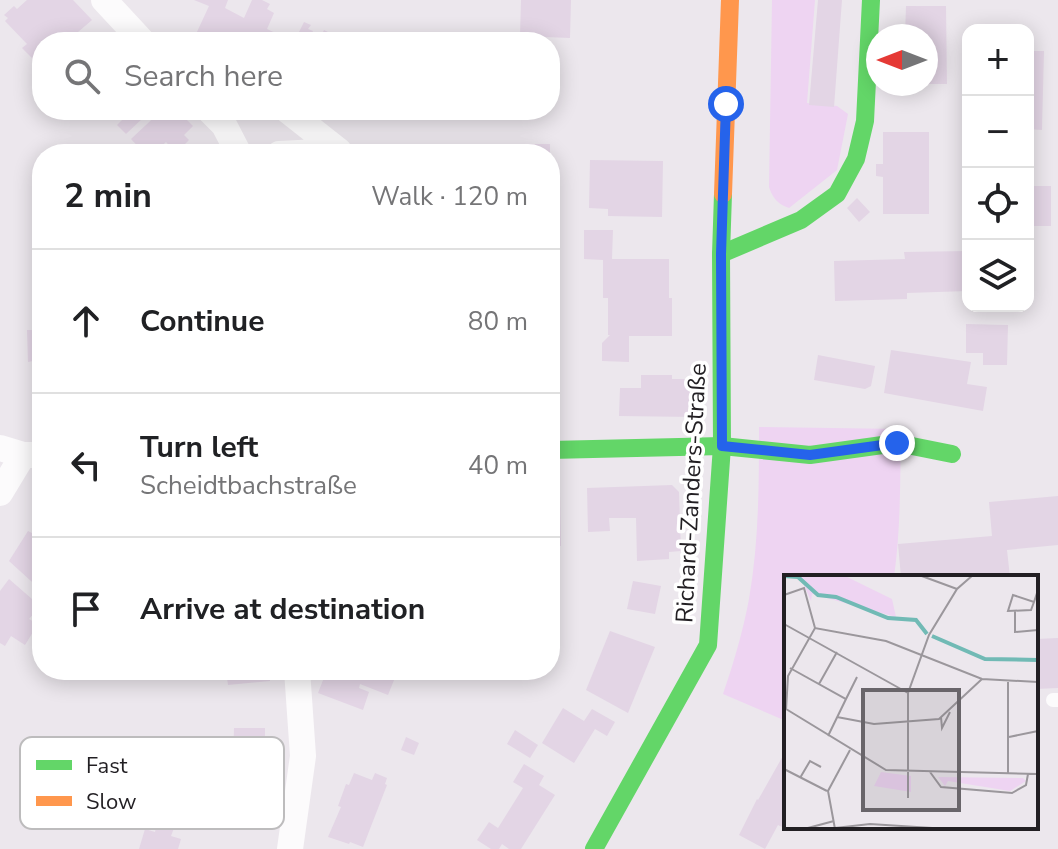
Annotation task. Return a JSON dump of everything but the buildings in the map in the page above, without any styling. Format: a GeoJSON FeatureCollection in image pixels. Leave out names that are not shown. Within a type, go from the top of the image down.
{"type":"FeatureCollection","features":[{"type":"Feature","properties":{"kind":"street"},"geometry":{"type":"LineString","coordinates":[[104,0],[134,32]]}},
{"type":"Feature","properties":{"kind":"street","name":"Richard-Zanders-Straße"},"geometry":{"type":"LineString","coordinates":[[594,849],[708,645],[722,446],[721,254],[730,0]]}},
{"type":"Feature","properties":{"kind":"street"},"geometry":{"type":"LineString","coordinates":[[721,254],[801,220],[837,194],[856,159],[865,121],[871,0]]}},
{"type":"Feature","properties":{"kind":"street"},"geometry":{"type":"LineString","coordinates":[[219,120],[234,144]]}},
{"type":"Feature","properties":{"kind":"street"},"geometry":{"type":"LineString","coordinates":[[300,120],[330,144]]}},
{"type":"Feature","properties":{"kind":"street"},"geometry":{"type":"LineString","coordinates":[[560,450],[722,446],[810,455],[897,443],[952,454]]}},
{"type":"Feature","properties":{"kind":"street"},"geometry":{"type":"LineString","coordinates":[[0,493],[22,453]]}},
{"type":"Feature","properties":{"kind":"street"},"geometry":{"type":"LineString","coordinates":[[290,849],[303,756],[298,680]]}},
{"type":"Feature","properties":{"kind":"shaded area"},"geometry":{"type":"Polygon","coordinates":[[[772,0],[815,0],[807,103],[837,106],[848,114],[837,170],[789,208],[776,200],[769,187],[772,0]]]}},
{"type":"Feature","properties":{"kind":"shaded area"},"geometry":{"type":"Polygon","coordinates":[[[759,427],[901,429],[894,575],[784,575],[784,720],[723,694],[749,599],[758,513],[759,427]]]}},
{"type":"Feature","properties":{"kind":"traffic: fast"},"geometry":{"type":"LineString","coordinates":[[721,254],[801,220],[837,194],[856,159],[865,121],[871,0]]}},
{"type":"Feature","properties":{"kind":"traffic: fast"},"geometry":{"type":"LineString","coordinates":[[594,849],[708,645],[722,446],[723,194]]}},
{"type":"Feature","properties":{"kind":"traffic: fast"},"geometry":{"type":"LineString","coordinates":[[560,450],[722,446],[810,455],[897,443],[952,454]]}},
{"type":"Feature","properties":{"kind":"traffic: slow"},"geometry":{"type":"LineString","coordinates":[[723,194],[730,0]]}},
{"type":"Feature","properties":{"kind":"route"},"geometry":{"type":"LineString","coordinates":[[726,104],[721,254],[722,446],[810,455],[897,443]]}}]}
